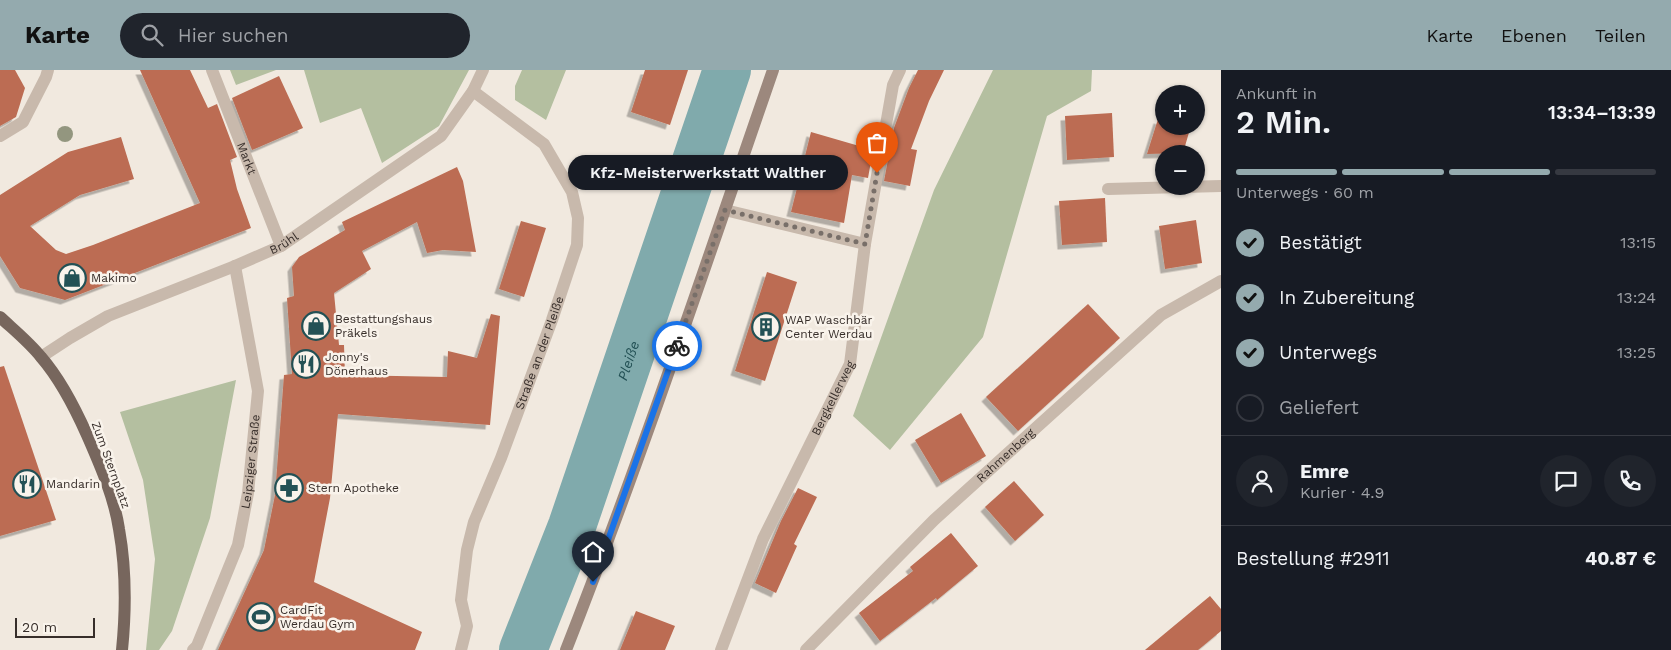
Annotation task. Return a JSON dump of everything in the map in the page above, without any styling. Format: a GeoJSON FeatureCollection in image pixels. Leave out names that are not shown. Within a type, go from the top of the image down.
{"type":"FeatureCollection","features":[{"type":"Feature","properties":{"kind":"main road","name":"Zum Sternplatz"},"geometry":{"type":"LineString","coordinates":[[0,317],[42,357],[58,380],[75,410],[98,460],[119,528],[124,601],[122,650]]}},
{"type":"Feature","properties":{"kind":"street"},"geometry":{"type":"LineString","coordinates":[[0,136],[23,122],[46,78],[48,70]]}},
{"type":"Feature","properties":{"kind":"street","name":"Markt"},"geometry":{"type":"LineString","coordinates":[[212,70],[282,246]]}},
{"type":"Feature","properties":{"kind":"street","name":"Brühl"},"geometry":{"type":"LineString","coordinates":[[42,357],[108,316],[282,246],[441,136],[473,91],[483,70]]}},
{"type":"Feature","properties":{"kind":"street"},"geometry":{"type":"LineString","coordinates":[[566,650],[599,565],[773,70]]}},
{"type":"Feature","properties":{"kind":"street","name":"Bergkellerweg"},"geometry":{"type":"LineString","coordinates":[[721,650],[763,539],[850,364],[865,244],[893,85],[900,70]]}},
{"type":"Feature","properties":{"kind":"street","name":"Straße an der Pleiße"},"geometry":{"type":"LineString","coordinates":[[461,650],[467,626],[461,600],[467,550],[472,532],[552,320],[578,245],[578,218],[572,192],[544,144],[473,91]]}},
{"type":"Feature","properties":{"kind":"street"},"geometry":{"type":"LineString","coordinates":[[1108,189],[1221,186]]}},
{"type":"Feature","properties":{"kind":"street"},"geometry":{"type":"LineString","coordinates":[[725,210],[865,244]]}},
{"type":"Feature","properties":{"kind":"street","name":"Leipziger Straße"},"geometry":{"type":"LineString","coordinates":[[194,650],[238,545],[248,493],[258,391],[235,266]]}},
{"type":"Feature","properties":{"kind":"street","name":"Rahmenberg"},"geometry":{"type":"LineString","coordinates":[[806,650],[934,520],[1161,315],[1221,280]]}},
{"type":"Feature","properties":{"kind":"green space"},"geometry":{"type":"Polygon","coordinates":[[[230,70],[276,70],[236,85],[230,70]]]}},
{"type":"Feature","properties":{"kind":"green space"},"geometry":{"type":"Polygon","coordinates":[[[304,70],[469,70],[439,126],[382,163],[361,108],[320,123],[304,70]]]}},
{"type":"Feature","properties":{"kind":"green space"},"geometry":{"type":"Polygon","coordinates":[[[522,70],[566,70],[546,120],[515,100],[515,86],[522,70]]]}},
{"type":"Feature","properties":{"kind":"green space"},"geometry":{"type":"Polygon","coordinates":[[[993,70],[1092,70],[1091,91],[1047,116],[983,337],[890,450],[853,416],[934,190],[993,70]]]}},
{"type":"Feature","properties":{"kind":"green space"},"geometry":{"type":"Polygon","coordinates":[[[236,380],[210,518],[172,631],[159,650],[146,650],[155,559],[143,480],[120,412],[236,380]]]}},
{"type":"Feature","properties":{"kind":"building"},"geometry":{"type":"Polygon","coordinates":[[[0,70],[15,70],[25,88],[16,117],[0,126],[0,70]]]}},
{"type":"Feature","properties":{"kind":"building"},"geometry":{"type":"Polygon","coordinates":[[[140,70],[190,70],[208,108],[217,104],[237,157],[230,160],[237,189],[251,228],[65,300],[20,288],[0,256],[0,195],[68,152],[121,137],[134,179],[80,195],[30,226],[56,250],[66,254],[200,203],[140,70]]]}},
{"type":"Feature","properties":{"kind":"building"},"geometry":{"type":"Polygon","coordinates":[[[645,70],[688,70],[670,125],[631,112],[645,70]]]}},
{"type":"Feature","properties":{"kind":"building"},"geometry":{"type":"Polygon","coordinates":[[[918,70],[944,70],[929,101],[911,149],[917,150],[910,186],[884,181],[894,128],[918,70]]]}},
{"type":"Feature","properties":{"kind":"building"},"geometry":{"type":"Polygon","coordinates":[[[279,76],[303,128],[252,150],[232,98],[279,76]]]}},
{"type":"Feature","properties":{"kind":"building"},"geometry":{"type":"Polygon","coordinates":[[[1112,113],[1114,157],[1067,160],[1065,116],[1112,113]]]}},
{"type":"Feature","properties":{"kind":"building"},"geometry":{"type":"Polygon","coordinates":[[[1155,129],[1155,135],[1188,135],[1185,145],[1155,145],[1155,154],[1147,154],[1155,129]]]}},
{"type":"Feature","properties":{"kind":"building"},"geometry":{"type":"Polygon","coordinates":[[[811,132],[873,150],[868,178],[852,175],[844,223],[791,212],[811,132]]]}},
{"type":"Feature","properties":{"kind":"building"},"geometry":{"type":"Polygon","coordinates":[[[457,167],[463,181],[476,252],[443,250],[427,253],[417,222],[362,251],[371,269],[334,293],[339,345],[344,345],[345,375],[447,377],[448,351],[477,358],[491,314],[500,316],[490,425],[338,414],[330,498],[314,582],[422,632],[415,650],[218,650],[264,550],[275,495],[284,375],[292,374],[287,298],[294,296],[292,267],[299,257],[345,230],[342,222],[457,167]]]}},
{"type":"Feature","properties":{"kind":"building"},"geometry":{"type":"Polygon","coordinates":[[[1105,198],[1107,242],[1062,245],[1059,201],[1105,198]]]}},
{"type":"Feature","properties":{"kind":"building"},"geometry":{"type":"Polygon","coordinates":[[[1196,220],[1202,263],[1165,269],[1159,226],[1196,220]]]}},
{"type":"Feature","properties":{"kind":"building"},"geometry":{"type":"Polygon","coordinates":[[[521,221],[546,228],[524,297],[499,289],[521,221]]]}},
{"type":"Feature","properties":{"kind":"building","name":"WAP Waschbär Center Werdau"},"geometry":{"type":"Polygon","coordinates":[[[767,272],[797,282],[765,381],[735,371],[767,272]]]}},
{"type":"Feature","properties":{"kind":"building"},"geometry":{"type":"Polygon","coordinates":[[[1088,304],[1120,338],[1018,431],[986,397],[1088,304]]]}},
{"type":"Feature","properties":{"kind":"building"},"geometry":{"type":"Polygon","coordinates":[[[4,366],[56,520],[0,536],[0,367],[4,366]]]}},
{"type":"Feature","properties":{"kind":"building"},"geometry":{"type":"Polygon","coordinates":[[[961,413],[986,456],[941,483],[915,440],[961,413]]]}},
{"type":"Feature","properties":{"kind":"building"},"geometry":{"type":"Polygon","coordinates":[[[1014,481],[1044,515],[1015,541],[985,507],[1014,481]]]}},
{"type":"Feature","properties":{"kind":"building"},"geometry":{"type":"Polygon","coordinates":[[[798,488],[817,497],[794,544],[797,546],[776,593],[755,583],[781,521],[798,488]]]}},
{"type":"Feature","properties":{"kind":"building"},"geometry":{"type":"Polygon","coordinates":[[[951,533],[978,566],[937,600],[936,598],[880,641],[859,613],[913,571],[910,567],[951,533]]]}},
{"type":"Feature","properties":{"kind":"building"},"geometry":{"type":"Polygon","coordinates":[[[1210,596],[1221,609],[1221,631],[1203,646],[1198,650],[1145,650],[1210,596]]]}},
{"type":"Feature","properties":{"kind":"building"},"geometry":{"type":"Polygon","coordinates":[[[636,611],[675,626],[665,650],[620,650],[636,611]]]}},
{"type":"Feature","properties":{"kind":"waterway","name":"Pleiße"},"geometry":{"type":"LineString","coordinates":[[523,650],[572,526],[727,70]]}},
{"type":"Feature","properties":{"kind":"way so far"},"geometry":{"type":"LineString","coordinates":[[677,346],[725,210],[865,244],[877,173]]}},
{"type":"Feature","properties":{"kind":"place","name":"Kfz-Meisterwerkstatt Walther"},"geometry":{"type":"Point","coordinates":[877,173]}},
{"type":"Feature","properties":{"kind":"place","name":"Makimo"},"geometry":{"type":"Point","coordinates":[72,278]}},
{"type":"Feature","properties":{"kind":"place","name":"Bestattungshaus Präkels"},"geometry":{"type":"Point","coordinates":[316,326]}},
{"type":"Feature","properties":{"kind":"place","name":"WAP Waschbär Center Werdau"},"geometry":{"type":"Point","coordinates":[766,327]}},
{"type":"Feature","properties":{"kind":"place","name":"Jonny's Dönerhaus"},"geometry":{"type":"Point","coordinates":[306,364]}},
{"type":"Feature","properties":{"kind":"place","name":"Mandarin"},"geometry":{"type":"Point","coordinates":[27,484]}},
{"type":"Feature","properties":{"kind":"place","name":"Stern Apotheke"},"geometry":{"type":"Point","coordinates":[289,488]}},
{"type":"Feature","properties":{"kind":"place","name":"CardFit Werdau Gym"},"geometry":{"type":"Point","coordinates":[261,617]}},
{"type":"Feature","properties":{"kind":"route"},"geometry":{"type":"LineString","coordinates":[[593,582],[677,346]]}}]}
